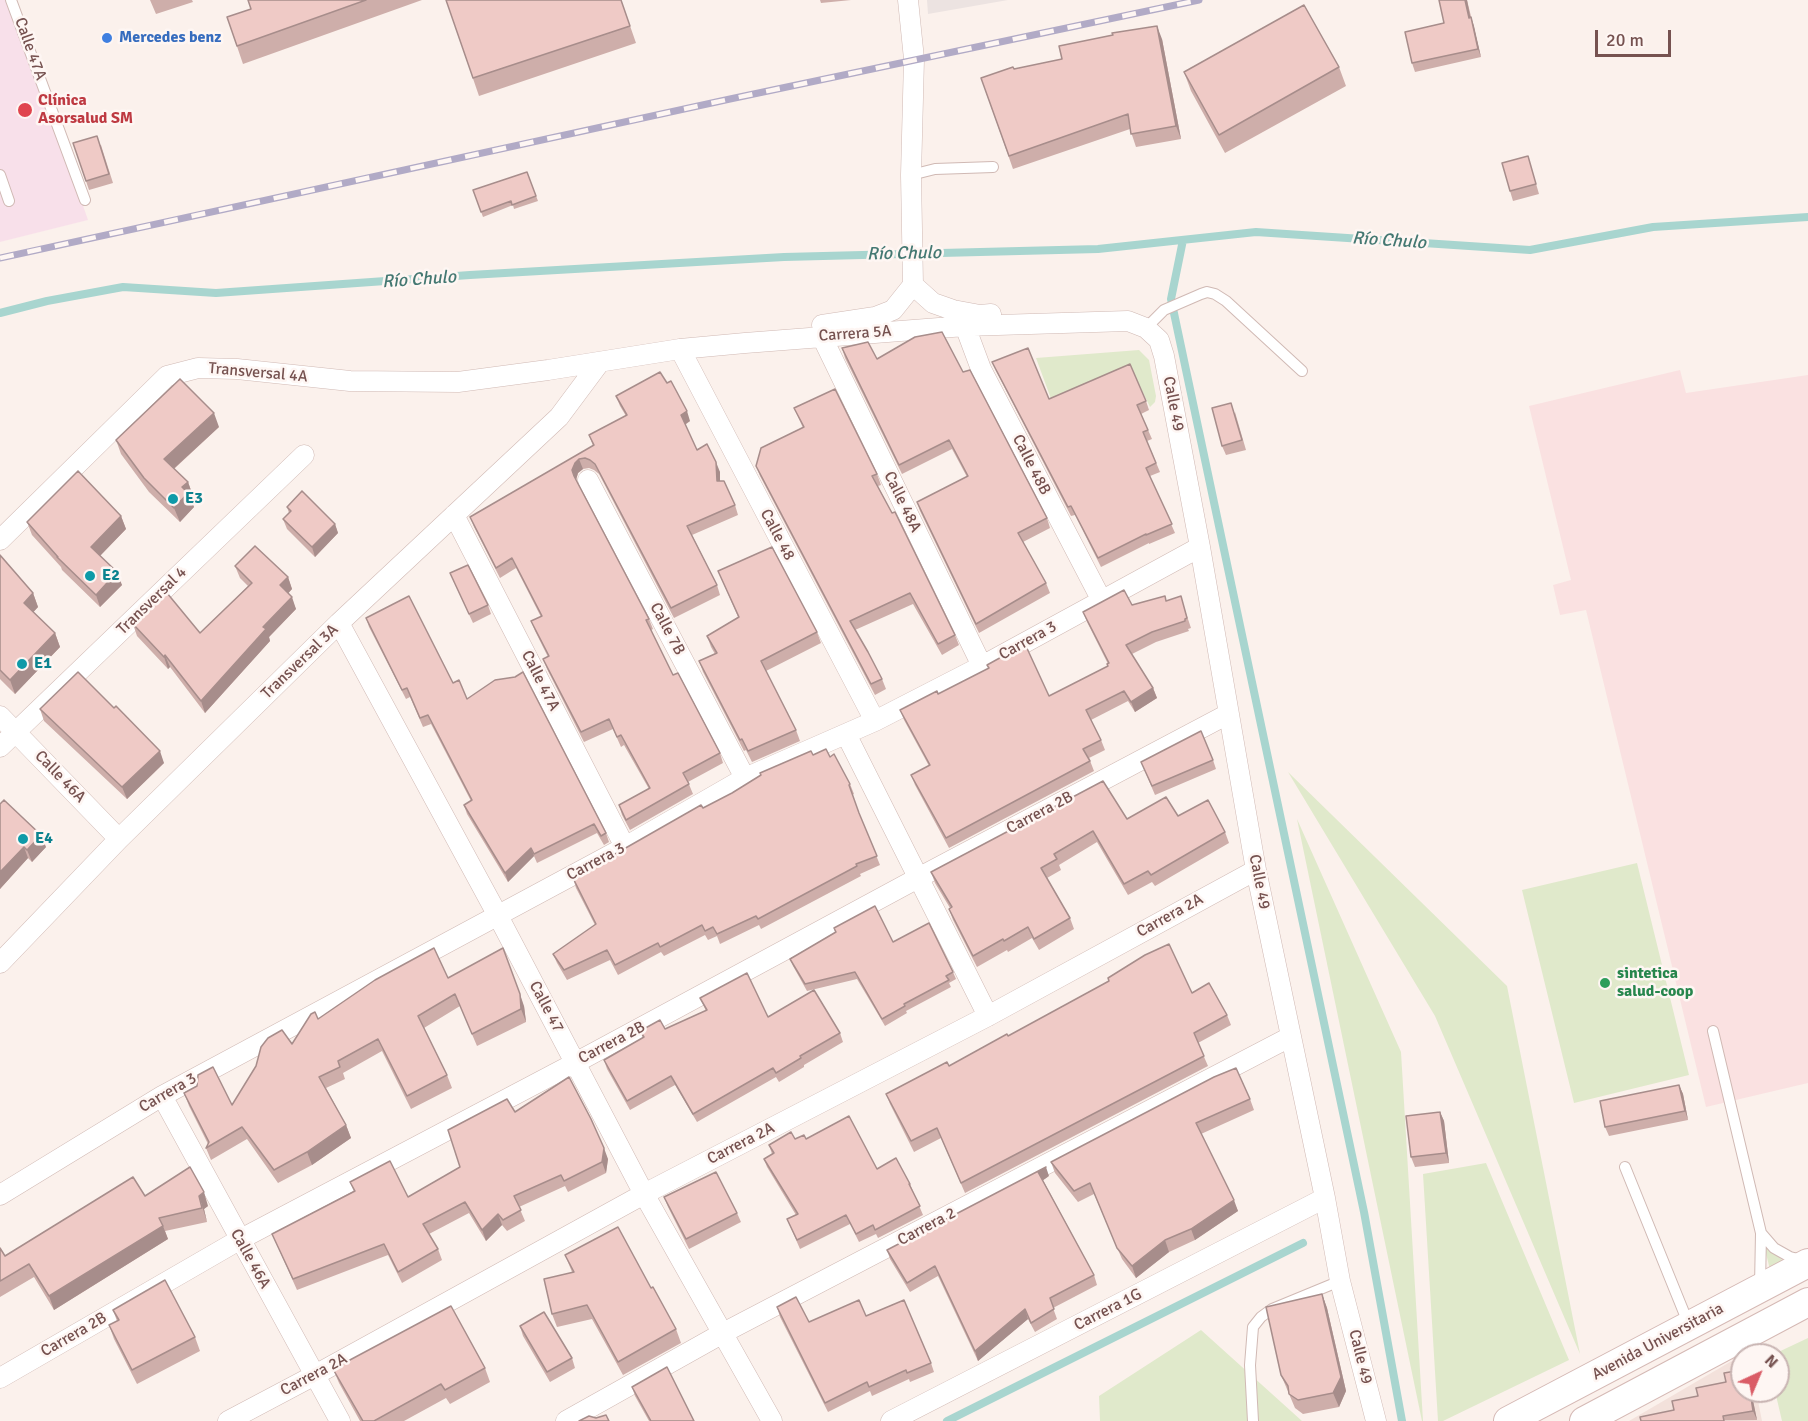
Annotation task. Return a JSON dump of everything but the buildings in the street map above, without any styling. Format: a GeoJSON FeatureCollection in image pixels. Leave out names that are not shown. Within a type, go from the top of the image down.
{"type":"FeatureCollection","features":[{"type":"Feature","properties":{"kind":"main road","name":"Avenida Universitaria"},"geometry":{"type":"LineString","coordinates":[[1508,1421],[1808,1262]]}},
{"type":"Feature","properties":{"kind":"main road"},"geometry":{"type":"LineString","coordinates":[[1589,1420],[1625,1405],[1808,1302]]}},
{"type":"Feature","properties":{"kind":"street"},"geometry":{"type":"LineString","coordinates":[[745,343],[811,327],[875,317],[893,310],[913,285],[911,175],[914,59],[908,0]]}},
{"type":"Feature","properties":{"kind":"street"},"geometry":{"type":"LineString","coordinates":[[913,285],[933,303],[971,314],[1045,312],[1105,315],[1126,321]]}},
{"type":"Feature","properties":{"kind":"street","name":"Carrera 5A"},"geometry":{"type":"LineString","coordinates":[[548,370],[680,349],[965,326],[1126,321],[1152,334]]}},
{"type":"Feature","properties":{"kind":"street","name":"Calle 48B"},"geometry":{"type":"LineString","coordinates":[[965,326],[981,369],[1102,601]]}},
{"type":"Feature","properties":{"kind":"street","name":"Calle 49"},"geometry":{"type":"LineString","coordinates":[[1152,334],[1164,356],[1256,870],[1325,1198],[1340,1281],[1376,1421]]}},
{"type":"Feature","properties":{"kind":"street","name":"Calle 48A"},"geometry":{"type":"LineString","coordinates":[[822,337],[982,666]]}},
{"type":"Feature","properties":{"kind":"street","name":"Calle 48"},"geometry":{"type":"LineString","coordinates":[[680,349],[875,721]]}},
{"type":"Feature","properties":{"kind":"street","name":"Transversal 3A"},"geometry":{"type":"LineString","coordinates":[[0,963],[119,839],[339,623],[559,417],[600,362]]}},
{"type":"Feature","properties":{"kind":"street","name":"Transversal 4A"},"geometry":{"type":"LineString","coordinates":[[0,540],[167,376],[198,368],[237,369],[350,381],[458,382],[548,370]]}},
{"type":"Feature","properties":{"kind":"street","name":"Transversal 4"},"geometry":{"type":"LineString","coordinates":[[0,747],[304,455]]}},
{"type":"Feature","properties":{"kind":"street","name":"Calle 7B"},"geometry":{"type":"LineString","coordinates":[[588,480],[745,778]]}},
{"type":"Feature","properties":{"kind":"street","name":"Calle 47A"},"geometry":{"type":"LineString","coordinates":[[454,515],[625,847]]}},
{"type":"Feature","properties":{"kind":"street","name":"Carrera 3"},"geometry":{"type":"LineString","coordinates":[[0,1195],[162,1096],[625,847],[745,778],[875,721],[982,666],[1200,547]]}},
{"type":"Feature","properties":{"kind":"street","name":"Calle 47"},"geometry":{"type":"LineString","coordinates":[[339,623],[644,1194],[772,1421]]}},
{"type":"Feature","properties":{"kind":"street","name":"Carrera 2B"},"geometry":{"type":"LineString","coordinates":[[0,1378],[239,1240],[576,1063],[1228,714]]}},
{"type":"Feature","properties":{"kind":"street","name":"Calle 46A"},"geometry":{"type":"LineString","coordinates":[[0,716],[119,839]]}},
{"type":"Feature","properties":{"kind":"street"},"geometry":{"type":"LineString","coordinates":[[846,734],[988,1016]]}},
{"type":"Feature","properties":{"kind":"street","name":"Carrera 2A"},"geometry":{"type":"LineString","coordinates":[[228,1421],[644,1194],[988,1016],[1256,870]]}},
{"type":"Feature","properties":{"kind":"street","name":"Carrera 2"},"geometry":{"type":"LineString","coordinates":[[566,1421],[723,1333],[1290,1037]]}},
{"type":"Feature","properties":{"kind":"street","name":"Calle 46A"},"geometry":{"type":"LineString","coordinates":[[162,1096],[340,1421]]}},
{"type":"Feature","properties":{"kind":"street","name":"Carrera 1G"},"geometry":{"type":"LineString","coordinates":[[891,1421],[1325,1198]]}},
{"type":"Feature","properties":{"kind":"lane","name":"Calle 47A"},"geometry":{"type":"LineString","coordinates":[[11,0],[85,200]]}},
{"type":"Feature","properties":{"kind":"lane"},"geometry":{"type":"LineString","coordinates":[[911,175],[935,169],[993,167]]}},
{"type":"Feature","properties":{"kind":"lane"},"geometry":{"type":"LineString","coordinates":[[0,175],[9,201]]}},
{"type":"Feature","properties":{"kind":"lane"},"geometry":{"type":"LineString","coordinates":[[1152,334],[1164,310],[1207,292],[1226,300],[1302,371]]}},
{"type":"Feature","properties":{"kind":"lane"},"geometry":{"type":"LineString","coordinates":[[1713,1031],[1761,1233],[1760,1289]]}},
{"type":"Feature","properties":{"kind":"lane"},"geometry":{"type":"LineString","coordinates":[[1625,1167],[1689,1325]]}},
{"type":"Feature","properties":{"kind":"lane"},"geometry":{"type":"LineString","coordinates":[[1761,1233],[1774,1248],[1790,1257],[1808,1262]]}},
{"type":"Feature","properties":{"kind":"lane"},"geometry":{"type":"LineString","coordinates":[[1253,1421],[1250,1365],[1253,1327],[1272,1309],[1340,1281]]}},
{"type":"Feature","properties":{"kind":"shaded area","name":"Clínica Asorsalud SM"},"geometry":{"type":"Polygon","coordinates":[[[0,0],[11,0],[88,220],[0,242],[0,0]]]}},
{"type":"Feature","properties":{"kind":"shaded area"},"geometry":{"type":"Polygon","coordinates":[[[927,0],[1008,0],[928,14],[927,0]]]}},
{"type":"Feature","properties":{"kind":"shaded area"},"geometry":{"type":"Polygon","coordinates":[[[1680,370],[1686,393],[1808,375],[1808,1083],[1706,1107],[1586,610],[1560,615],[1553,585],[1571,580],[1529,406],[1680,370]]]}},
{"type":"Feature","properties":{"kind":"shaded area"},"geometry":{"type":"Polygon","coordinates":[[[1730,1362],[1730,1403],[1758,1403],[1762,1421],[1629,1421],[1730,1362]]]}},
{"type":"Feature","properties":{"kind":"green space"},"geometry":{"type":"Polygon","coordinates":[[[1139,350],[1149,360],[1156,396],[1155,402],[1150,407],[1133,372],[1079,394],[1060,423],[1036,358],[1139,350]]]}},
{"type":"Feature","properties":{"kind":"green space"},"geometry":{"type":"Polygon","coordinates":[[[1288,772],[1507,986],[1580,1354],[1435,1016],[1288,772]]]}},
{"type":"Feature","properties":{"kind":"green space"},"geometry":{"type":"Polygon","coordinates":[[[1297,819],[1401,1052],[1423,1421],[1422,1421],[1297,819]]]}},
{"type":"Feature","properties":{"kind":"green space","name":"sintetica salud-coop"},"geometry":{"type":"Polygon","coordinates":[[[1637,863],[1689,1075],[1574,1103],[1522,890],[1637,863]]]}},
{"type":"Feature","properties":{"kind":"green space"},"geometry":{"type":"Polygon","coordinates":[[[1486,1163],[1569,1360],[1443,1421],[1438,1421],[1423,1174],[1486,1163]]]}},
{"type":"Feature","properties":{"kind":"green space"},"geometry":{"type":"Polygon","coordinates":[[[1763,1241],[1791,1269],[1772,1278],[1763,1241]]]}},
{"type":"Feature","properties":{"kind":"green space"},"geometry":{"type":"Polygon","coordinates":[[[1201,1330],[1302,1421],[1100,1421],[1099,1396],[1201,1330]]]}},
{"type":"Feature","properties":{"kind":"green space"},"geometry":{"type":"Polygon","coordinates":[[[1808,1338],[1808,1421],[1782,1421],[1778,1403],[1790,1403],[1790,1346],[1808,1338]]]}},
{"type":"Feature","properties":{"kind":"waterway","name":"Río Chulo"},"geometry":{"type":"LineString","coordinates":[[0,313],[47,301],[123,287],[216,293],[470,275],[784,257],[1098,249],[1256,232],[1530,250],[1653,227],[1808,217]]}},
{"type":"Feature","properties":{"kind":"waterway"},"geometry":{"type":"LineString","coordinates":[[1183,240],[1171,299],[1364,1212],[1402,1421]]}},
{"type":"Feature","properties":{"kind":"waterway"},"geometry":{"type":"LineString","coordinates":[[947,1421],[1303,1243]]}},
{"type":"Feature","properties":{"kind":"railway"},"geometry":{"type":"LineString","coordinates":[[0,258],[730,99],[1199,0]]}},
{"type":"Feature","properties":{"kind":"place","name":"Mercedes benz"},"geometry":{"type":"Point","coordinates":[107,38]}},
{"type":"Feature","properties":{"kind":"place","name":"Clínica Asorsalud SM"},"geometry":{"type":"Point","coordinates":[25,110]}},
{"type":"Feature","properties":{"kind":"place","name":"E3"},"geometry":{"type":"Point","coordinates":[173,499]}},
{"type":"Feature","properties":{"kind":"place","name":"E2"},"geometry":{"type":"Point","coordinates":[90,576]}},
{"type":"Feature","properties":{"kind":"place","name":"E1"},"geometry":{"type":"Point","coordinates":[22,664]}},
{"type":"Feature","properties":{"kind":"place","name":"E4"},"geometry":{"type":"Point","coordinates":[23,839]}},
{"type":"Feature","properties":{"kind":"place","name":"sintetica salud-coop"},"geometry":{"type":"Point","coordinates":[1605,983]}}]}
